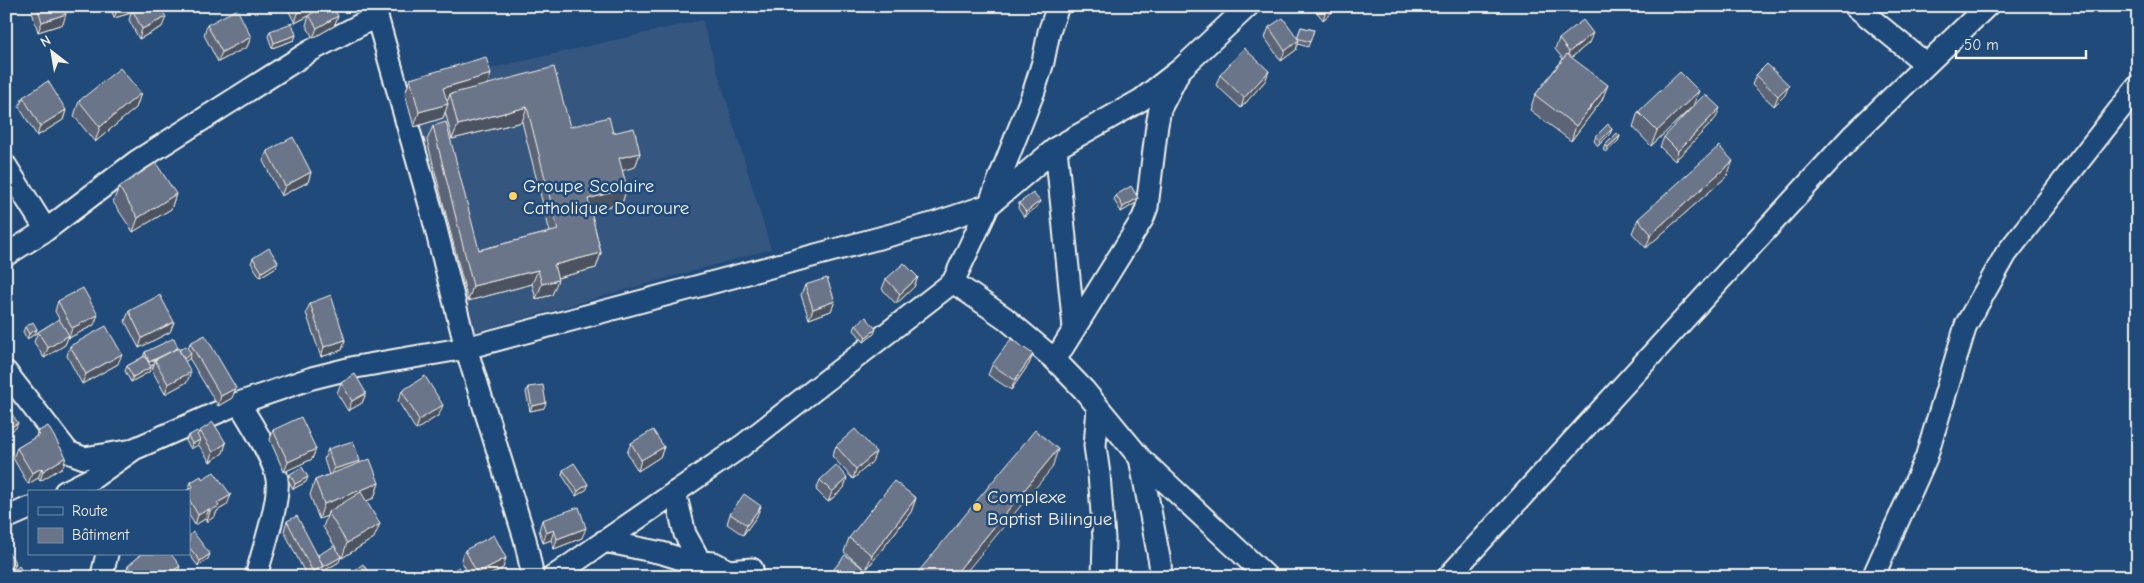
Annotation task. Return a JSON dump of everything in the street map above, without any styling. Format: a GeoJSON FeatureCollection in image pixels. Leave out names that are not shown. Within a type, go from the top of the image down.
{"type":"FeatureCollection","features":[{"type":"Feature","properties":{"kind":"street"},"geometry":{"type":"LineString","coordinates":[[553,577],[742,446],[953,282],[989,205],[1034,91],[1043,62],[1049,32],[1058,6]]}},
{"type":"Feature","properties":{"kind":"street"},"geometry":{"type":"LineString","coordinates":[[6,372],[68,452],[84,458],[134,449],[239,403],[312,378],[356,367],[466,348],[932,224],[989,205],[1056,148],[1125,111],[1181,69],[1248,6]]}},
{"type":"Feature","properties":{"kind":"street"},"geometry":{"type":"LineString","coordinates":[[1855,6],[1926,64]]}},
{"type":"Feature","properties":{"kind":"street"},"geometry":{"type":"LineString","coordinates":[[1448,577],[1852,136],[1987,6]]}},
{"type":"Feature","properties":{"kind":"street"},"geometry":{"type":"LineString","coordinates":[[6,255],[46,230],[137,161],[376,11],[430,205],[466,348],[522,530],[533,577]]}},
{"type":"Feature","properties":{"kind":"street"},"geometry":{"type":"LineString","coordinates":[[1055,360],[1143,218],[1147,207],[1160,109],[1181,69]]}},
{"type":"Feature","properties":{"kind":"street"},"geometry":{"type":"LineString","coordinates":[[1873,577],[1926,458],[1966,324],[2006,254],[2138,86]]}},
{"type":"Feature","properties":{"kind":"street"},"geometry":{"type":"LineString","coordinates":[[1056,148],[1074,328]]}},
{"type":"Feature","properties":{"kind":"street"},"geometry":{"type":"LineString","coordinates":[[6,166],[46,230]]}},
{"type":"Feature","properties":{"kind":"street"},"geometry":{"type":"LineString","coordinates":[[953,282],[1005,318],[1055,360],[1098,407],[1140,458],[1267,577]]}},
{"type":"Feature","properties":{"kind":"street"},"geometry":{"type":"LineString","coordinates":[[239,403],[270,459],[277,477],[278,492],[256,577]]}},
{"type":"Feature","properties":{"kind":"street"},"geometry":{"type":"LineString","coordinates":[[1098,407],[1095,446],[1104,539],[1103,577]]}},
{"type":"Feature","properties":{"kind":"street"},"geometry":{"type":"LineString","coordinates":[[74,490],[96,485],[134,449]]}},
{"type":"Feature","properties":{"kind":"street"},"geometry":{"type":"LineString","coordinates":[[1140,458],[1161,577]]}},
{"type":"Feature","properties":{"kind":"street"},"geometry":{"type":"LineString","coordinates":[[675,492],[685,534],[698,561]]}},
{"type":"Feature","properties":{"kind":"street"},"geometry":{"type":"LineString","coordinates":[[6,518],[28,508]]}},
{"type":"Feature","properties":{"kind":"street"},"geometry":{"type":"LineString","coordinates":[[604,541],[662,553],[688,561],[714,563],[729,571],[752,569]]}},
{"type":"Feature","properties":{"kind":"street"},"geometry":{"type":"LineString","coordinates":[[103,577],[102,571],[106,556]]}},
{"type":"Feature","properties":{"kind":"shaded area"},"geometry":{"type":"Polygon","coordinates":[[[702,20],[771,249],[468,334],[405,88],[702,20]]]}},
{"type":"Feature","properties":{"kind":"building"},"geometry":{"type":"Polygon","coordinates":[[[37,6],[64,6],[66,14],[42,22],[37,6]]]}},
{"type":"Feature","properties":{"kind":"building"},"geometry":{"type":"Polygon","coordinates":[[[139,6],[160,6],[166,17],[142,29],[132,9],[139,6]]]}},
{"type":"Feature","properties":{"kind":"building"},"geometry":{"type":"Polygon","coordinates":[[[295,6],[311,6],[298,13],[295,6]]]}},
{"type":"Feature","properties":{"kind":"building"},"geometry":{"type":"Polygon","coordinates":[[[324,6],[332,6],[338,16],[317,28],[309,15],[324,6]]]}},
{"type":"Feature","properties":{"kind":"building"},"geometry":{"type":"Polygon","coordinates":[[[237,9],[251,37],[222,52],[207,25],[237,9]]]}},
{"type":"Feature","properties":{"kind":"building"},"geometry":{"type":"Polygon","coordinates":[[[1283,18],[1299,40],[1285,51],[1269,27],[1283,18]]]}},
{"type":"Feature","properties":{"kind":"building"},"geometry":{"type":"Polygon","coordinates":[[[1583,20],[1593,33],[1569,52],[1559,39],[1583,20]]]}},
{"type":"Feature","properties":{"kind":"building"},"geometry":{"type":"Polygon","coordinates":[[[292,23],[296,35],[274,43],[270,31],[292,23]]]}},
{"type":"Feature","properties":{"kind":"building"},"geometry":{"type":"Polygon","coordinates":[[[1301,27],[1314,30],[1310,42],[1297,38],[1301,27]]]}},
{"type":"Feature","properties":{"kind":"building"},"geometry":{"type":"Polygon","coordinates":[[[1244,48],[1269,71],[1244,98],[1220,75],[1244,48]]]}},
{"type":"Feature","properties":{"kind":"building"},"geometry":{"type":"Polygon","coordinates":[[[1567,54],[1608,85],[1576,126],[1535,95],[1567,54]]]}},
{"type":"Feature","properties":{"kind":"building"},"geometry":{"type":"Polygon","coordinates":[[[486,57],[491,74],[443,88],[448,104],[419,112],[410,79],[486,57]]]}},
{"type":"Feature","properties":{"kind":"building"},"geometry":{"type":"Polygon","coordinates":[[[1767,64],[1789,85],[1778,96],[1756,75],[1767,64]]]}},
{"type":"Feature","properties":{"kind":"building"},"geometry":{"type":"Polygon","coordinates":[[[554,67],[570,127],[609,117],[613,133],[634,128],[640,153],[619,158],[627,188],[588,199],[601,253],[554,265],[558,280],[542,284],[538,270],[473,286],[433,126],[446,122],[479,250],[558,230],[527,107],[458,125],[450,94],[554,67]]]}},
{"type":"Feature","properties":{"kind":"building"},"geometry":{"type":"Polygon","coordinates":[[[120,68],[141,93],[100,127],[79,101],[120,68]]]}},
{"type":"Feature","properties":{"kind":"building"},"geometry":{"type":"Polygon","coordinates":[[[1680,72],[1699,91],[1657,131],[1638,112],[1680,72]]]}},
{"type":"Feature","properties":{"kind":"building"},"geometry":{"type":"Polygon","coordinates":[[[48,81],[66,110],[40,126],[23,97],[48,81]]]}},
{"type":"Feature","properties":{"kind":"building"},"geometry":{"type":"Polygon","coordinates":[[[1705,94],[1720,108],[1678,151],[1664,137],[1705,94]]]}},
{"type":"Feature","properties":{"kind":"building"},"geometry":{"type":"Polygon","coordinates":[[[1608,124],[1612,129],[1600,141],[1596,136],[1608,124]]]}},
{"type":"Feature","properties":{"kind":"building"},"geometry":{"type":"Polygon","coordinates":[[[1617,133],[1620,136],[1608,147],[1605,145],[1617,133]]]}},
{"type":"Feature","properties":{"kind":"building"},"geometry":{"type":"Polygon","coordinates":[[[293,137],[311,172],[285,186],[267,151],[293,137]]]}},
{"type":"Feature","properties":{"kind":"building"},"geometry":{"type":"Polygon","coordinates":[[[1719,146],[1733,161],[1651,234],[1638,219],[1719,146]]]}},
{"type":"Feature","properties":{"kind":"building"},"geometry":{"type":"Polygon","coordinates":[[[156,163],[176,194],[138,218],[119,187],[156,163]]]}},
{"type":"Feature","properties":{"kind":"building"},"geometry":{"type":"Polygon","coordinates":[[[1131,186],[1138,198],[1123,207],[1116,195],[1131,186]]]}},
{"type":"Feature","properties":{"kind":"building"},"geometry":{"type":"Polygon","coordinates":[[[1033,193],[1040,201],[1026,212],[1019,203],[1033,193]]]}},
{"type":"Feature","properties":{"kind":"building"},"geometry":{"type":"Polygon","coordinates":[[[269,248],[278,262],[262,272],[253,258],[269,248]]]}},
{"type":"Feature","properties":{"kind":"building"},"geometry":{"type":"Polygon","coordinates":[[[904,263],[918,277],[900,294],[886,279],[904,263]]]}},
{"type":"Feature","properties":{"kind":"building"},"geometry":{"type":"Polygon","coordinates":[[[827,278],[835,301],[813,309],[805,285],[827,278]]]}},
{"type":"Feature","properties":{"kind":"building"},"geometry":{"type":"Polygon","coordinates":[[[83,288],[98,315],[72,328],[58,301],[83,288]]]}},
{"type":"Feature","properties":{"kind":"building"},"geometry":{"type":"Polygon","coordinates":[[[160,295],[174,322],[142,338],[129,311],[160,295]]]}},
{"type":"Feature","properties":{"kind":"building"},"geometry":{"type":"Polygon","coordinates":[[[331,295],[345,340],[324,347],[310,303],[331,295]]]}},
{"type":"Feature","properties":{"kind":"building"},"geometry":{"type":"Polygon","coordinates":[[[866,317],[876,329],[866,337],[856,325],[866,317]]]}},
{"type":"Feature","properties":{"kind":"building"},"geometry":{"type":"Polygon","coordinates":[[[59,319],[69,335],[48,348],[38,332],[59,319]]]}},
{"type":"Feature","properties":{"kind":"building"},"geometry":{"type":"Polygon","coordinates":[[[33,322],[37,329],[29,334],[25,327],[33,322]]]}},
{"type":"Feature","properties":{"kind":"building"},"geometry":{"type":"Polygon","coordinates":[[[106,326],[122,354],[86,374],[70,346],[106,326]]]}},
{"type":"Feature","properties":{"kind":"building"},"geometry":{"type":"Polygon","coordinates":[[[205,335],[236,388],[221,396],[190,343],[205,335]]]}},
{"type":"Feature","properties":{"kind":"building"},"geometry":{"type":"Polygon","coordinates":[[[174,338],[178,348],[149,362],[145,352],[174,338]]]}},
{"type":"Feature","properties":{"kind":"building"},"geometry":{"type":"Polygon","coordinates":[[[1011,339],[1033,354],[1015,380],[992,365],[1011,339]]]}},
{"type":"Feature","properties":{"kind":"building"},"geometry":{"type":"Polygon","coordinates":[[[186,346],[191,353],[184,359],[179,350],[186,346]]]}},
{"type":"Feature","properties":{"kind":"building"},"geometry":{"type":"Polygon","coordinates":[[[178,348],[191,372],[168,384],[155,360],[178,348]]]}},
{"type":"Feature","properties":{"kind":"building"},"geometry":{"type":"Polygon","coordinates":[[[145,356],[151,367],[133,377],[127,366],[145,356]]]}},
{"type":"Feature","properties":{"kind":"building"},"geometry":{"type":"Polygon","coordinates":[[[355,374],[366,393],[352,401],[341,383],[355,374]]]}},
{"type":"Feature","properties":{"kind":"building"},"geometry":{"type":"Polygon","coordinates":[[[425,376],[443,405],[419,420],[402,391],[425,376]]]}},
{"type":"Feature","properties":{"kind":"building"},"geometry":{"type":"Polygon","coordinates":[[[543,385],[546,403],[532,406],[528,387],[543,385]]]}},
{"type":"Feature","properties":{"kind":"building"},"geometry":{"type":"Polygon","coordinates":[[[12,414],[18,423],[6,430],[6,417],[12,414]]]}},
{"type":"Feature","properties":{"kind":"building"},"geometry":{"type":"Polygon","coordinates":[[[301,417],[316,449],[288,462],[273,430],[301,417]]]}},
{"type":"Feature","properties":{"kind":"building"},"geometry":{"type":"Polygon","coordinates":[[[213,422],[226,443],[213,452],[200,431],[213,422]]]}},
{"type":"Feature","properties":{"kind":"building"},"geometry":{"type":"Polygon","coordinates":[[[48,426],[66,457],[43,471],[42,468],[32,473],[17,448],[39,435],[37,432],[48,426]]]}},
{"type":"Feature","properties":{"kind":"building"},"geometry":{"type":"Polygon","coordinates":[[[855,429],[876,452],[856,469],[836,446],[855,429]]]}},
{"type":"Feature","properties":{"kind":"building"},"geometry":{"type":"Polygon","coordinates":[[[653,430],[664,447],[641,460],[631,443],[653,430]]]}},
{"type":"Feature","properties":{"kind":"building"},"geometry":{"type":"Polygon","coordinates":[[[1035,430],[1058,449],[953,577],[914,577],[1035,430]]]}},
{"type":"Feature","properties":{"kind":"building"},"geometry":{"type":"Polygon","coordinates":[[[197,431],[200,440],[192,444],[188,436],[197,431]]]}},
{"type":"Feature","properties":{"kind":"building"},"geometry":{"type":"Polygon","coordinates":[[[353,441],[360,461],[334,469],[328,449],[353,441]]]}},
{"type":"Feature","properties":{"kind":"building"},"geometry":{"type":"Polygon","coordinates":[[[370,459],[379,483],[324,504],[315,480],[370,459]]]}},
{"type":"Feature","properties":{"kind":"building"},"geometry":{"type":"Polygon","coordinates":[[[574,463],[588,484],[578,491],[563,470],[574,463]]]}},
{"type":"Feature","properties":{"kind":"building"},"geometry":{"type":"Polygon","coordinates":[[[836,465],[847,478],[832,492],[820,480],[836,465]]]}},
{"type":"Feature","properties":{"kind":"building"},"geometry":{"type":"Polygon","coordinates":[[[302,467],[308,477],[295,484],[290,474],[302,467]]]}},
{"type":"Feature","properties":{"kind":"building"},"geometry":{"type":"Polygon","coordinates":[[[214,472],[231,495],[217,503],[219,506],[198,515],[190,501],[190,490],[188,490],[193,487],[191,482],[201,476],[202,479],[214,472]]]}},
{"type":"Feature","properties":{"kind":"building"},"geometry":{"type":"Polygon","coordinates":[[[894,481],[916,498],[872,555],[849,538],[894,481]]]}},
{"type":"Feature","properties":{"kind":"building"},"geometry":{"type":"Polygon","coordinates":[[[361,492],[380,524],[347,543],[328,512],[361,492]]]}},
{"type":"Feature","properties":{"kind":"building"},"geometry":{"type":"Polygon","coordinates":[[[744,494],[761,506],[747,525],[730,514],[744,494]]]}},
{"type":"Feature","properties":{"kind":"building"},"geometry":{"type":"Polygon","coordinates":[[[579,507],[586,528],[557,539],[554,530],[546,533],[542,520],[579,507]]]}},
{"type":"Feature","properties":{"kind":"building"},"geometry":{"type":"Polygon","coordinates":[[[297,516],[323,566],[313,572],[287,521],[297,516]]]}},
{"type":"Feature","properties":{"kind":"building"},"geometry":{"type":"Polygon","coordinates":[[[193,532],[210,554],[200,561],[190,548],[190,535],[193,532]]]}},
{"type":"Feature","properties":{"kind":"building"},"geometry":{"type":"Polygon","coordinates":[[[494,535],[506,558],[477,573],[465,550],[494,535]]]}},
{"type":"Feature","properties":{"kind":"building"},"geometry":{"type":"Polygon","coordinates":[[[334,546],[341,557],[323,567],[318,555],[334,546]]]}},
{"type":"Feature","properties":{"kind":"building"},"geometry":{"type":"Polygon","coordinates":[[[6,549],[16,563],[6,570],[6,549]]]}},
{"type":"Feature","properties":{"kind":"building"},"geometry":{"type":"Polygon","coordinates":[[[845,555],[876,577],[834,577],[830,574],[845,555]]]}},
{"type":"Feature","properties":{"kind":"building"},"geometry":{"type":"Polygon","coordinates":[[[140,556],[172,556],[180,566],[164,577],[135,577],[128,566],[140,556]]]}},
{"type":"Feature","properties":{"kind":"building"},"geometry":{"type":"Polygon","coordinates":[[[363,564],[372,577],[345,577],[363,564]]]}},
{"type":"Feature","properties":{"kind":"building"},"geometry":{"type":"Polygon","coordinates":[[[19,566],[26,577],[6,577],[6,571],[13,567],[14,570],[19,566]]]}},
{"type":"Feature","properties":{"kind":"building"},"geometry":{"type":"Polygon","coordinates":[[[459,567],[464,577],[442,577],[459,567]]]}},
{"type":"Feature","properties":{"kind":"building"},"geometry":{"type":"Polygon","coordinates":[[[73,570],[77,577],[63,577],[73,570]]]}},
{"type":"Feature","properties":{"kind":"place","name":"Groupe Scolaire Catholique Douroure"},"geometry":{"type":"Point","coordinates":[513,196]}},
{"type":"Feature","properties":{"kind":"place","name":"Complexe Baptist Bilingue"},"geometry":{"type":"Point","coordinates":[977,507]}}]}
